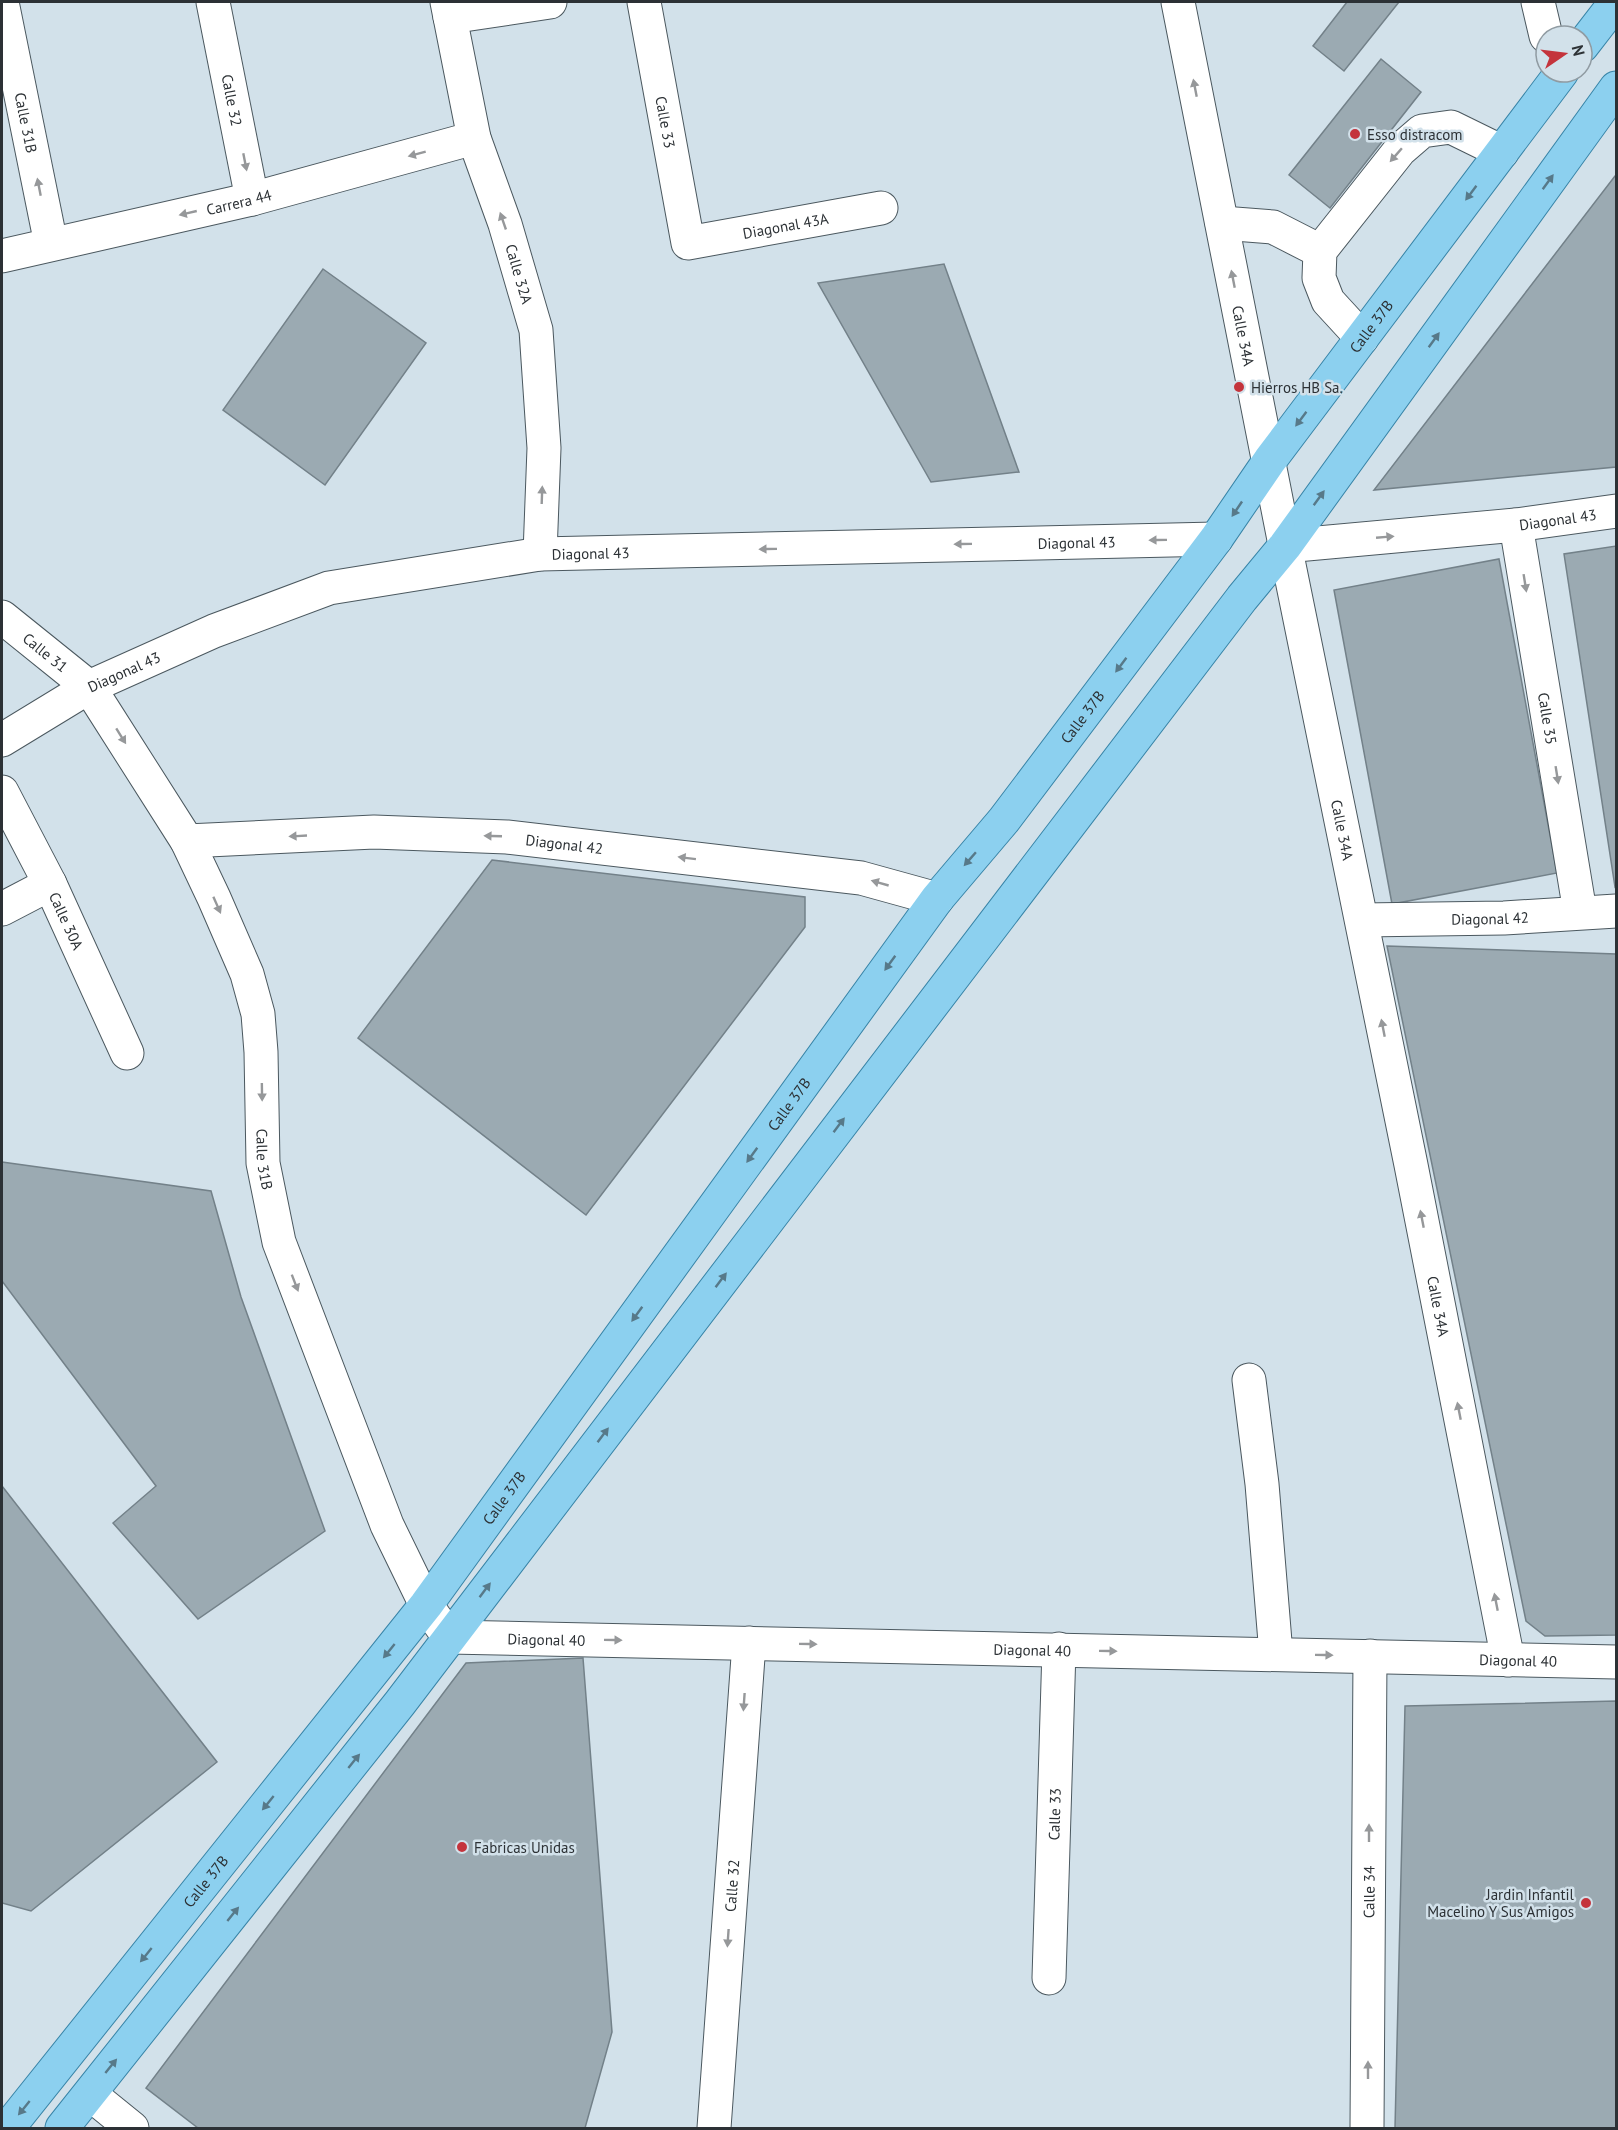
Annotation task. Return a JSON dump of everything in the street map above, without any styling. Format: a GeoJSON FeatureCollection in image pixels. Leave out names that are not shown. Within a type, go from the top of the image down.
{"type":"FeatureCollection","features":[{"type":"Feature","properties":{"kind":"main road"},"geometry":{"type":"LineString","coordinates":[[1594,31],[1617,2]]}},
{"type":"Feature","properties":{"kind":"main road","name":"Calle 37B"},"geometry":{"type":"LineString","coordinates":[[8,2128],[426,1605],[937,899],[1004,820],[1216,539],[1270,460],[1551,84]]}},
{"type":"Feature","properties":{"kind":"main road"},"geometry":{"type":"LineString","coordinates":[[62,2128],[400,1703],[1242,598],[1285,546],[1617,88]]}},
{"type":"Feature","properties":{"kind":"street","name":"Calle 31B"},"geometry":{"type":"LineString","coordinates":[[2,2],[51,244]]}},
{"type":"Feature","properties":{"kind":"street","name":"Calle 32"},"geometry":{"type":"LineString","coordinates":[[213,2],[252,199]]}},
{"type":"Feature","properties":{"kind":"street"},"geometry":{"type":"LineString","coordinates":[[448,9],[550,2]]}},
{"type":"Feature","properties":{"kind":"street","name":"Calle 33"},"geometry":{"type":"LineString","coordinates":[[644,2],[688,243]]}},
{"type":"Feature","properties":{"kind":"street","name":"Calle 34A"},"geometry":{"type":"LineString","coordinates":[[1178,2],[1508,1660]]}},
{"type":"Feature","properties":{"kind":"street"},"geometry":{"type":"LineString","coordinates":[[1538,2],[1543,24]]}},
{"type":"Feature","properties":{"kind":"street","name":"Calle 32A"},"geometry":{"type":"LineString","coordinates":[[448,9],[474,138],[505,224],[536,330],[544,448],[540,554]]}},
{"type":"Feature","properties":{"kind":"street"},"geometry":{"type":"LineString","coordinates":[[1362,338],[1328,301],[1319,278],[1320,250],[1400,150],[1422,131],[1451,127],[1502,152]]}},
{"type":"Feature","properties":{"kind":"street","name":"Carrera 44"},"geometry":{"type":"LineString","coordinates":[[2,256],[252,199],[474,138]]}},
{"type":"Feature","properties":{"kind":"street","name":"Diagonal 43A"},"geometry":{"type":"LineString","coordinates":[[688,243],[881,208]]}},
{"type":"Feature","properties":{"kind":"street"},"geometry":{"type":"LineString","coordinates":[[1222,223],[1274,227],[1320,250]]}},
{"type":"Feature","properties":{"kind":"street","name":"Diagonal 43"},"geometry":{"type":"LineString","coordinates":[[1285,546],[1516,525],[1617,511]]}},
{"type":"Feature","properties":{"kind":"street","name":"Calle 35"},"geometry":{"type":"LineString","coordinates":[[1516,525],[1580,912]]}},
{"type":"Feature","properties":{"kind":"street","name":"Diagonal 43"},"geometry":{"type":"LineString","coordinates":[[2,740],[89,687],[214,631],[329,588],[540,554],[1216,539]]}},
{"type":"Feature","properties":{"kind":"street","name":"Calle 31"},"geometry":{"type":"LineString","coordinates":[[2,617],[89,687]]}},
{"type":"Feature","properties":{"kind":"street","name":"Calle 31B"},"geometry":{"type":"LineString","coordinates":[[89,687],[187,841],[247,974],[258,1014],[263,1163],[279,1242],[387,1525],[426,1605],[449,1637]]}},
{"type":"Feature","properties":{"kind":"street","name":"Calle 30A"},"geometry":{"type":"LineString","coordinates":[[2,792],[50,884],[127,1053]]}},
{"type":"Feature","properties":{"kind":"street","name":"Diagonal 42"},"geometry":{"type":"LineString","coordinates":[[187,841],[374,832],[507,837],[861,878],[937,899]]}},
{"type":"Feature","properties":{"kind":"street"},"geometry":{"type":"LineString","coordinates":[[2,909],[50,884]]}},
{"type":"Feature","properties":{"kind":"street","name":"Diagonal 42"},"geometry":{"type":"LineString","coordinates":[[1362,920],[1504,918],[1617,911]]}},
{"type":"Feature","properties":{"kind":"street"},"geometry":{"type":"LineString","coordinates":[[1250,1380],[1262,1484],[1276,1654]]}},
{"type":"Feature","properties":{"kind":"street","name":"Diagonal 40"},"geometry":{"type":"LineString","coordinates":[[449,1637],[1617,1662]]}},
{"type":"Feature","properties":{"kind":"street","name":"Calle 32"},"geometry":{"type":"LineString","coordinates":[[714,2128],[748,1643]]}},
{"type":"Feature","properties":{"kind":"street","name":"Calle 33"},"geometry":{"type":"LineString","coordinates":[[1049,1978],[1059,1649]]}},
{"type":"Feature","properties":{"kind":"street","name":"Calle 34"},"geometry":{"type":"LineString","coordinates":[[1367,2128],[1370,1656]]}},
{"type":"Feature","properties":{"kind":"street"},"geometry":{"type":"LineString","coordinates":[[90,2094],[132,2128]]}},
{"type":"Feature","properties":{"kind":"building"},"geometry":{"type":"Polygon","coordinates":[[[1347,2],[1399,2],[1344,71],[1313,46],[1347,2]]]}},
{"type":"Feature","properties":{"kind":"building","name":"Esso distracom"},"geometry":{"type":"Polygon","coordinates":[[[1381,59],[1421,92],[1330,208],[1289,175],[1381,59]]]}},
{"type":"Feature","properties":{"kind":"building"},"geometry":{"type":"Polygon","coordinates":[[[1615,176],[1616,467],[1374,490],[1615,176]]]}},
{"type":"Feature","properties":{"kind":"building"},"geometry":{"type":"Polygon","coordinates":[[[944,264],[1019,472],[931,482],[818,283],[944,264]]]}},
{"type":"Feature","properties":{"kind":"building"},"geometry":{"type":"Polygon","coordinates":[[[323,269],[426,343],[325,485],[223,410],[323,269]]]}},
{"type":"Feature","properties":{"kind":"building"},"geometry":{"type":"Polygon","coordinates":[[[1616,546],[1616,886],[1615,887],[1564,554],[1616,546]]]}},
{"type":"Feature","properties":{"kind":"building"},"geometry":{"type":"Polygon","coordinates":[[[1499,559],[1557,873],[1392,904],[1334,590],[1499,559]]]}},
{"type":"Feature","properties":{"kind":"building"},"geometry":{"type":"Polygon","coordinates":[[[492,860],[805,897],[805,927],[586,1215],[358,1038],[492,860]]]}},
{"type":"Feature","properties":{"kind":"building"},"geometry":{"type":"Polygon","coordinates":[[[1387,946],[1616,954],[1616,1635],[1545,1636],[1526,1621],[1387,946]]]}},
{"type":"Feature","properties":{"kind":"building"},"geometry":{"type":"Polygon","coordinates":[[[2,1162],[211,1191],[241,1297],[325,1531],[198,1619],[113,1523],[156,1486],[2,1281],[2,1162]]]}},
{"type":"Feature","properties":{"kind":"building"},"geometry":{"type":"Polygon","coordinates":[[[2,1486],[217,1762],[31,1911],[2,1903],[2,1486]]]}},
{"type":"Feature","properties":{"kind":"building","name":"Fabricas Unidas"},"geometry":{"type":"Polygon","coordinates":[[[583,1658],[612,2032],[585,2128],[198,2128],[146,2088],[466,1663],[583,1658]]]}},
{"type":"Feature","properties":{"kind":"building"},"geometry":{"type":"Polygon","coordinates":[[[1616,1701],[1616,2128],[1395,2128],[1405,1706],[1616,1701]]]}},
{"type":"Feature","properties":{"kind":"place","name":"Esso distracom"},"geometry":{"type":"Point","coordinates":[1355,134]}},
{"type":"Feature","properties":{"kind":"place","name":"Hierros HB Sa."},"geometry":{"type":"Point","coordinates":[1239,387]}},
{"type":"Feature","properties":{"kind":"place","name":"Fabricas Unidas"},"geometry":{"type":"Point","coordinates":[462,1847]}},
{"type":"Feature","properties":{"kind":"place","name":"Jardin Infantil Macelino Y Sus Amigos"},"geometry":{"type":"Point","coordinates":[1586,1903]}}]}
